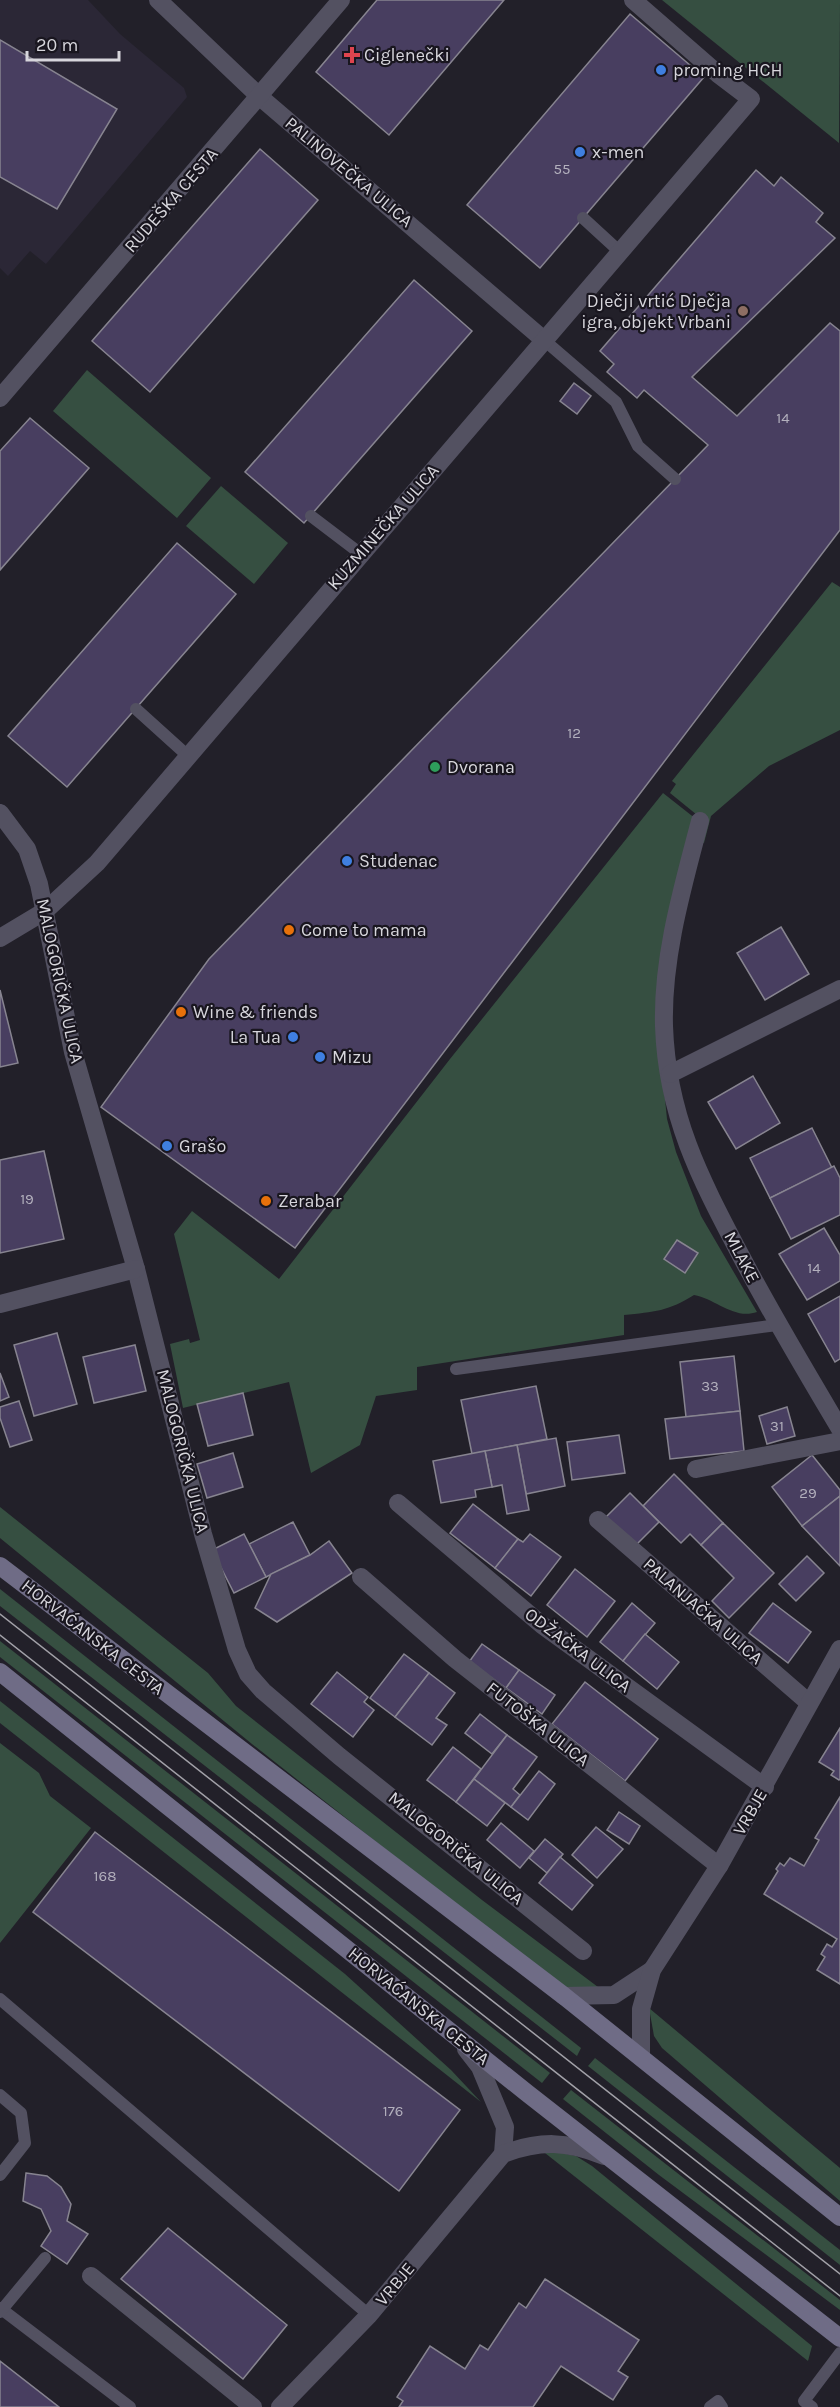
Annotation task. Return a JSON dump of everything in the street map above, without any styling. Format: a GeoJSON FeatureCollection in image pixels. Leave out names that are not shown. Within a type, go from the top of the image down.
{"type":"FeatureCollection","features":[{"type":"Feature","properties":{"kind":"street","name":"PALINOVEČKA ULICA"},"geometry":{"type":"LineString","coordinates":[[158,0],[260,97],[544,340]]}},
{"type":"Feature","properties":{"kind":"street","name":"RUDEŠKA CESTA"},"geometry":{"type":"LineString","coordinates":[[0,398],[341,0]]}},
{"type":"Feature","properties":{"kind":"street","name":"KUZMINEČKA ULICA"},"geometry":{"type":"LineString","coordinates":[[0,938],[45,910],[97,863],[751,99],[718,74],[633,0]]}},
{"type":"Feature","properties":{"kind":"street","name":"MALOGORIČKA ULICA"},"geometry":{"type":"LineString","coordinates":[[0,813],[27,849],[39,884],[73,1052],[136,1269],[203,1534],[237,1650],[248,1674],[263,1691],[339,1756],[584,1951]]}},
{"type":"Feature","properties":{"kind":"street","name":"MLAKE"},"geometry":{"type":"LineString","coordinates":[[700,821],[670,951],[664,1026],[670,1074],[686,1144],[698,1175],[777,1325],[840,1429]]}},
{"type":"Feature","properties":{"kind":"street"},"geometry":{"type":"LineString","coordinates":[[670,1074],[840,989]]}},
{"type":"Feature","properties":{"kind":"street"},"geometry":{"type":"LineString","coordinates":[[0,1304],[136,1269]]}},
{"type":"Feature","properties":{"kind":"street"},"geometry":{"type":"LineString","coordinates":[[696,1469],[840,1441]]}},
{"type":"Feature","properties":{"kind":"street","name":"ODŽAČKA ULICA"},"geometry":{"type":"LineString","coordinates":[[398,1503],[542,1625],[765,1787]]}},
{"type":"Feature","properties":{"kind":"street","name":"PALANJAČKA ULICA"},"geometry":{"type":"LineString","coordinates":[[598,1520],[808,1702]]}},
{"type":"Feature","properties":{"kind":"street","name":"HORVAĆANSKA CESTA"},"geometry":{"type":"LineString","coordinates":[[0,1566],[564,1996],[840,2217]]}},
{"type":"Feature","properties":{"kind":"street","name":"FUTOŠKA ULICA"},"geometry":{"type":"LineString","coordinates":[[361,1577],[454,1659],[719,1866]]}},
{"type":"Feature","properties":{"kind":"street","name":"VRBJE"},"geometry":{"type":"LineString","coordinates":[[641,2056],[641,2009],[652,1970],[719,1866],[765,1787],[808,1702],[840,1649]]}},
{"type":"Feature","properties":{"kind":"street","name":"HORVAĆANSKA CESTA"},"geometry":{"type":"LineString","coordinates":[[0,1672],[458,2038],[840,2338]]}},
{"type":"Feature","properties":{"kind":"street","name":"VRBJE"},"geometry":{"type":"LineString","coordinates":[[564,1996],[614,1995],[652,1970]]}},
{"type":"Feature","properties":{"kind":"street"},"geometry":{"type":"LineString","coordinates":[[458,2038],[480,2067],[505,2127],[503,2154],[528,2144],[542,2143],[584,2147],[612,2159]]}},
{"type":"Feature","properties":{"kind":"street","name":"VRBJE"},"geometry":{"type":"LineString","coordinates":[[280,2407],[369,2315],[503,2154]]}},
{"type":"Feature","properties":{"kind":"street"},"geometry":{"type":"LineString","coordinates":[[91,2276],[253,2407]]}},
{"type":"Feature","properties":{"kind":"lane"},"geometry":{"type":"LineString","coordinates":[[583,218],[620,252]]}},
{"type":"Feature","properties":{"kind":"lane"},"geometry":{"type":"LineString","coordinates":[[544,340],[616,402],[638,446],[675,479]]}},
{"type":"Feature","properties":{"kind":"lane"},"geometry":{"type":"LineString","coordinates":[[310,516],[361,554]]}},
{"type":"Feature","properties":{"kind":"lane"},"geometry":{"type":"LineString","coordinates":[[136,709],[188,756]]}},
{"type":"Feature","properties":{"kind":"lane"},"geometry":{"type":"LineString","coordinates":[[456,1369],[777,1325]]}},
{"type":"Feature","properties":{"kind":"lane"},"geometry":{"type":"LineString","coordinates":[[0,1999],[369,2315]]}},
{"type":"Feature","properties":{"kind":"lane"},"geometry":{"type":"LineString","coordinates":[[0,2095],[21,2113],[25,2143],[0,2175]]}},
{"type":"Feature","properties":{"kind":"lane"},"geometry":{"type":"LineString","coordinates":[[45,2258],[1,2309],[129,2407]]}},
{"type":"Feature","properties":{"kind":"lane"},"geometry":{"type":"LineString","coordinates":[[812,2407],[804,2401],[840,2353]]}},
{"type":"Feature","properties":{"kind":"lane"},"geometry":{"type":"LineString","coordinates":[[710,2407],[718,2401],[722,2407]]}},
{"type":"Feature","properties":{"kind":"shaded area"},"geometry":{"type":"Polygon","coordinates":[[[0,0],[88,0],[120,34],[184,88],[187,97],[46,264],[30,251],[8,276],[0,268],[0,0]]]}},
{"type":"Feature","properties":{"kind":"green space"},"geometry":{"type":"Polygon","coordinates":[[[662,0],[840,0],[839,143],[662,0]]]}},
{"type":"Feature","properties":{"kind":"green space"},"geometry":{"type":"Polygon","coordinates":[[[87,370],[211,478],[177,518],[53,411],[87,370]]]}},
{"type":"Feature","properties":{"kind":"green space"},"geometry":{"type":"Polygon","coordinates":[[[221,486],[288,543],[254,584],[186,526],[221,486]]]}},
{"type":"Feature","properties":{"kind":"green space"},"geometry":{"type":"Polygon","coordinates":[[[832,582],[840,587],[840,730],[769,766],[711,816],[704,843],[699,842],[702,819],[670,793],[676,784],[672,781],[832,582]]]}},
{"type":"Feature","properties":{"kind":"green space"},"geometry":{"type":"Polygon","coordinates":[[[663,793],[696,819],[659,1039],[667,1119],[676,1152],[701,1216],[757,1312],[749,1314],[733,1311],[694,1295],[661,1310],[624,1315],[624,1335],[417,1367],[417,1390],[376,1396],[360,1445],[311,1473],[289,1382],[183,1408],[170,1344],[189,1339],[190,1343],[200,1340],[174,1234],[192,1211],[279,1279],[450,1059],[663,793]]]}},
{"type":"Feature","properties":{"kind":"green space"},"geometry":{"type":"Polygon","coordinates":[[[0,1507],[208,1673],[236,1706],[482,1900],[602,1990],[571,1990],[558,1985],[252,1744],[0,1538],[0,1507]]]}},
{"type":"Feature","properties":{"kind":"green space"},"geometry":{"type":"Polygon","coordinates":[[[0,1589],[581,2048],[577,2056],[0,1606],[0,1589]]]}},
{"type":"Feature","properties":{"kind":"green space"},"geometry":{"type":"Polygon","coordinates":[[[0,1641],[550,2073],[542,2083],[0,1657],[0,1641]]]}},
{"type":"Feature","properties":{"kind":"green space"},"geometry":{"type":"Polygon","coordinates":[[[0,1701],[345,1974],[451,2070],[481,2102],[0,1723],[0,1701]]]}},
{"type":"Feature","properties":{"kind":"green space"},"geometry":{"type":"Polygon","coordinates":[[[0,1743],[39,1773],[50,1796],[91,1828],[0,1943],[0,1743]]]}},
{"type":"Feature","properties":{"kind":"green space"},"geometry":{"type":"Polygon","coordinates":[[[649,2008],[840,2168],[840,2201],[662,2048],[654,2036],[649,2008]]]}},
{"type":"Feature","properties":{"kind":"green space"},"geometry":{"type":"Polygon","coordinates":[[[595,2058],[840,2250],[840,2265],[588,2066],[595,2058]]]}},
{"type":"Feature","properties":{"kind":"green space"},"geometry":{"type":"Polygon","coordinates":[[[571,2090],[840,2300],[840,2310],[659,2175],[563,2099],[571,2090]]]}},
{"type":"Feature","properties":{"kind":"green space"},"geometry":{"type":"Polygon","coordinates":[[[557,2152],[576,2156],[592,2166],[812,2346],[808,2361],[545,2153],[557,2152]]]}},
{"type":"Feature","properties":{"kind":"building"},"geometry":{"type":"Polygon","coordinates":[[[377,0],[504,0],[389,135],[316,72],[377,0]]]}},
{"type":"Feature","properties":{"kind":"building"},"geometry":{"type":"Polygon","coordinates":[[[630,14],[704,77],[540,268],[467,205],[630,14]]]}},
{"type":"Feature","properties":{"kind":"building"},"geometry":{"type":"Polygon","coordinates":[[[0,40],[117,109],[57,209],[0,177],[0,40]]]}},
{"type":"Feature","properties":{"kind":"building"},"geometry":{"type":"Polygon","coordinates":[[[260,149],[318,200],[150,392],[92,341],[260,149]]]}},
{"type":"Feature","properties":{"kind":"building"},"geometry":{"type":"Polygon","coordinates":[[[756,170],[774,186],[781,177],[823,213],[816,222],[835,238],[692,377],[737,416],[830,323],[840,331],[840,530],[295,1248],[101,1107],[209,959],[708,445],[644,390],[637,398],[607,372],[614,364],[600,351],[756,170]]]}},
{"type":"Feature","properties":{"kind":"building"},"geometry":{"type":"Polygon","coordinates":[[[414,280],[472,331],[304,523],[245,472],[414,280]]]}},
{"type":"Feature","properties":{"kind":"building"},"geometry":{"type":"Polygon","coordinates":[[[574,383],[591,396],[577,414],[560,401],[574,383]]]}},
{"type":"Feature","properties":{"kind":"building"},"geometry":{"type":"Polygon","coordinates":[[[30,418],[89,468],[0,570],[0,451],[30,418]]]}},
{"type":"Feature","properties":{"kind":"building"},"geometry":{"type":"Polygon","coordinates":[[[177,543],[236,594],[67,787],[8,736],[177,543]]]}},
{"type":"Feature","properties":{"kind":"building"},"geometry":{"type":"Polygon","coordinates":[[[781,927],[809,974],[765,1000],[737,953],[781,927]]]}},
{"type":"Feature","properties":{"kind":"building"},"geometry":{"type":"Polygon","coordinates":[[[0,990],[18,1063],[0,1067],[0,990]]]}},
{"type":"Feature","properties":{"kind":"building"},"geometry":{"type":"Polygon","coordinates":[[[753,1076],[780,1123],[736,1149],[708,1102],[753,1076]]]}},
{"type":"Feature","properties":{"kind":"building"},"geometry":{"type":"Polygon","coordinates":[[[812,1128],[832,1168],[770,1198],[750,1158],[812,1128]]]}},
{"type":"Feature","properties":{"kind":"building"},"geometry":{"type":"Polygon","coordinates":[[[44,1151],[64,1239],[0,1253],[0,1160],[44,1151]]]}},
{"type":"Feature","properties":{"kind":"building"},"geometry":{"type":"Polygon","coordinates":[[[834,1166],[840,1178],[840,1215],[791,1239],[770,1198],[834,1166]]]}},
{"type":"Feature","properties":{"kind":"building"},"geometry":{"type":"Polygon","coordinates":[[[824,1228],[840,1255],[840,1281],[807,1300],[779,1254],[824,1228]]]}},
{"type":"Feature","properties":{"kind":"building"},"geometry":{"type":"Polygon","coordinates":[[[677,1240],[698,1253],[685,1273],[664,1259],[677,1240]]]}},
{"type":"Feature","properties":{"kind":"building"},"geometry":{"type":"Polygon","coordinates":[[[840,1296],[840,1359],[835,1362],[808,1314],[840,1296]]]}},
{"type":"Feature","properties":{"kind":"building"},"geometry":{"type":"Polygon","coordinates":[[[57,1333],[77,1404],[34,1416],[14,1345],[57,1333]]]}},
{"type":"Feature","properties":{"kind":"building"},"geometry":{"type":"Polygon","coordinates":[[[135,1345],[146,1391],[94,1403],[83,1357],[135,1345]]]}},
{"type":"Feature","properties":{"kind":"building"},"geometry":{"type":"Polygon","coordinates":[[[734,1356],[740,1411],[686,1417],[680,1362],[734,1356]]]}},
{"type":"Feature","properties":{"kind":"building"},"geometry":{"type":"Polygon","coordinates":[[[0,1373],[9,1397],[0,1401],[0,1373]]]}},
{"type":"Feature","properties":{"kind":"building"},"geometry":{"type":"Polygon","coordinates":[[[536,1386],[547,1439],[472,1454],[461,1400],[536,1386]]]}},
{"type":"Feature","properties":{"kind":"building"},"geometry":{"type":"Polygon","coordinates":[[[243,1393],[253,1435],[208,1446],[197,1404],[243,1393]]]}},
{"type":"Feature","properties":{"kind":"building"},"geometry":{"type":"Polygon","coordinates":[[[19,1401],[32,1440],[10,1447],[0,1418],[0,1407],[19,1401]]]}},
{"type":"Feature","properties":{"kind":"building"},"geometry":{"type":"Polygon","coordinates":[[[787,1407],[795,1436],[767,1444],[759,1416],[787,1407]]]}},
{"type":"Feature","properties":{"kind":"building"},"geometry":{"type":"Polygon","coordinates":[[[740,1411],[744,1451],[670,1459],[665,1419],[740,1411]]]}},
{"type":"Feature","properties":{"kind":"building"},"geometry":{"type":"Polygon","coordinates":[[[619,1435],[625,1473],[572,1480],[567,1442],[619,1435]]]}},
{"type":"Feature","properties":{"kind":"building"},"geometry":{"type":"Polygon","coordinates":[[[556,1438],[565,1486],[526,1494],[517,1445],[556,1438]]]}},
{"type":"Feature","properties":{"kind":"building"},"geometry":{"type":"Polygon","coordinates":[[[517,1445],[529,1510],[507,1514],[502,1485],[492,1487],[485,1451],[517,1445]]]}},
{"type":"Feature","properties":{"kind":"building"},"geometry":{"type":"Polygon","coordinates":[[[485,1451],[492,1487],[475,1490],[476,1497],[441,1503],[433,1461],[485,1451]]]}},
{"type":"Feature","properties":{"kind":"building"},"geometry":{"type":"Polygon","coordinates":[[[233,1453],[243,1487],[207,1498],[197,1464],[233,1453]]]}},
{"type":"Feature","properties":{"kind":"building"},"geometry":{"type":"Polygon","coordinates":[[[812,1455],[840,1490],[840,1496],[802,1526],[772,1487],[812,1455]]]}},
{"type":"Feature","properties":{"kind":"building"},"geometry":{"type":"Polygon","coordinates":[[[674,1474],[723,1523],[701,1545],[690,1534],[681,1543],[643,1506],[674,1474]]]}},
{"type":"Feature","properties":{"kind":"building"},"geometry":{"type":"Polygon","coordinates":[[[630,1493],[659,1522],[635,1546],[606,1517],[630,1493]]]}},
{"type":"Feature","properties":{"kind":"building"},"geometry":{"type":"Polygon","coordinates":[[[840,1496],[840,1566],[802,1526],[840,1496]]]}},
{"type":"Feature","properties":{"kind":"building"},"geometry":{"type":"Polygon","coordinates":[[[473,1504],[518,1539],[495,1568],[450,1533],[473,1504]]]}},
{"type":"Feature","properties":{"kind":"building"},"geometry":{"type":"Polygon","coordinates":[[[293,1522],[310,1555],[266,1577],[249,1544],[293,1522]]]}},
{"type":"Feature","properties":{"kind":"building"},"geometry":{"type":"Polygon","coordinates":[[[723,1523],[774,1573],[729,1618],[712,1601],[734,1578],[701,1545],[723,1523]]]}},
{"type":"Feature","properties":{"kind":"building"},"geometry":{"type":"Polygon","coordinates":[[[244,1534],[266,1577],[234,1593],[212,1550],[244,1534]]]}},
{"type":"Feature","properties":{"kind":"building"},"geometry":{"type":"Polygon","coordinates":[[[530,1534],[561,1557],[531,1596],[495,1568],[518,1539],[523,1542],[530,1534]]]}},
{"type":"Feature","properties":{"kind":"building"},"geometry":{"type":"Polygon","coordinates":[[[329,1541],[352,1573],[277,1622],[255,1608],[271,1574],[310,1555],[329,1541]]]}},
{"type":"Feature","properties":{"kind":"building"},"geometry":{"type":"Polygon","coordinates":[[[807,1556],[824,1573],[796,1601],[779,1584],[807,1556]]]}},
{"type":"Feature","properties":{"kind":"building"},"geometry":{"type":"Polygon","coordinates":[[[575,1569],[615,1601],[587,1637],[547,1605],[575,1569]]]}},
{"type":"Feature","properties":{"kind":"building"},"geometry":{"type":"Polygon","coordinates":[[[632,1603],[655,1623],[623,1661],[600,1642],[632,1603]]]}},
{"type":"Feature","properties":{"kind":"building"},"geometry":{"type":"Polygon","coordinates":[[[773,1603],[811,1632],[788,1663],[749,1633],[773,1603]]]}},
{"type":"Feature","properties":{"kind":"building"},"geometry":{"type":"Polygon","coordinates":[[[645,1634],[679,1662],[657,1689],[623,1661],[645,1634]]]}},
{"type":"Feature","properties":{"kind":"building"},"geometry":{"type":"Polygon","coordinates":[[[482,1644],[519,1670],[506,1688],[469,1662],[482,1644]]]}},
{"type":"Feature","properties":{"kind":"building"},"geometry":{"type":"Polygon","coordinates":[[[404,1654],[429,1673],[395,1717],[370,1698],[404,1654]]]}},
{"type":"Feature","properties":{"kind":"building"},"geometry":{"type":"Polygon","coordinates":[[[519,1670],[555,1695],[542,1714],[506,1688],[519,1670]]]}},
{"type":"Feature","properties":{"kind":"building"},"geometry":{"type":"Polygon","coordinates":[[[337,1672],[368,1697],[364,1702],[374,1710],[353,1737],[311,1704],[337,1672]]]}},
{"type":"Feature","properties":{"kind":"building"},"geometry":{"type":"Polygon","coordinates":[[[429,1673],[455,1693],[436,1718],[447,1725],[432,1745],[395,1717],[429,1673]]]}},
{"type":"Feature","properties":{"kind":"building"},"geometry":{"type":"Polygon","coordinates":[[[585,1682],[658,1739],[625,1781],[552,1724],[585,1682]]]}},
{"type":"Feature","properties":{"kind":"building"},"geometry":{"type":"Polygon","coordinates":[[[480,1714],[507,1735],[492,1754],[465,1733],[480,1714]]]}},
{"type":"Feature","properties":{"kind":"building"},"geometry":{"type":"Polygon","coordinates":[[[840,1728],[839,1780],[831,1775],[834,1771],[819,1762],[840,1728]]]}},
{"type":"Feature","properties":{"kind":"building"},"geometry":{"type":"Polygon","coordinates":[[[507,1735],[537,1757],[513,1789],[520,1795],[511,1807],[474,1779],[507,1735]]]}},
{"type":"Feature","properties":{"kind":"building"},"geometry":{"type":"Polygon","coordinates":[[[453,1747],[481,1769],[456,1802],[427,1780],[453,1747]]]}},
{"type":"Feature","properties":{"kind":"building"},"geometry":{"type":"Polygon","coordinates":[[[539,1771],[555,1784],[528,1820],[511,1807],[539,1771]]]}},
{"type":"Feature","properties":{"kind":"building"},"geometry":{"type":"Polygon","coordinates":[[[474,1779],[505,1803],[487,1826],[456,1802],[474,1779]]]}},
{"type":"Feature","properties":{"kind":"building"},"geometry":{"type":"Polygon","coordinates":[[[840,1797],[840,1984],[817,1970],[825,1957],[821,1954],[827,1944],[832,1947],[837,1939],[764,1894],[778,1871],[776,1869],[780,1863],[784,1866],[790,1858],[804,1866],[819,1840],[815,1838],[840,1797]]]}},
{"type":"Feature","properties":{"kind":"building"},"geometry":{"type":"Polygon","coordinates":[[[619,1812],[640,1826],[629,1844],[607,1830],[619,1812]]]}},
{"type":"Feature","properties":{"kind":"building"},"geometry":{"type":"Polygon","coordinates":[[[501,1823],[534,1851],[520,1868],[487,1840],[501,1823]]]}},
{"type":"Feature","properties":{"kind":"building"},"geometry":{"type":"Polygon","coordinates":[[[596,1827],[623,1849],[597,1878],[572,1855],[596,1827]]]}},
{"type":"Feature","properties":{"kind":"building"},"geometry":{"type":"Polygon","coordinates":[[[95,1832],[460,2110],[399,2191],[33,1912],[95,1832]]]}},
{"type":"Feature","properties":{"kind":"building"},"geometry":{"type":"Polygon","coordinates":[[[545,1839],[563,1854],[547,1873],[529,1858],[545,1839]]]}},
{"type":"Feature","properties":{"kind":"building"},"geometry":{"type":"Polygon","coordinates":[[[560,1857],[593,1885],[572,1910],[539,1883],[560,1857]]]}},
{"type":"Feature","properties":{"kind":"building"},"geometry":{"type":"Polygon","coordinates":[[[26,2173],[47,2176],[61,2187],[71,2204],[67,2221],[88,2234],[67,2264],[41,2246],[51,2231],[41,2209],[23,2201],[26,2173]]]}},
{"type":"Feature","properties":{"kind":"building"},"geometry":{"type":"Polygon","coordinates":[[[168,2228],[287,2325],[243,2379],[121,2279],[168,2228]]]}},
{"type":"Feature","properties":{"kind":"building"},"geometry":{"type":"Polygon","coordinates":[[[545,2279],[639,2340],[618,2371],[628,2377],[613,2400],[561,2366],[533,2407],[399,2407],[403,2401],[397,2397],[430,2346],[465,2369],[480,2345],[488,2350],[519,2303],[526,2308],[545,2279]]]}},
{"type":"Feature","properties":{"kind":"building"},"geometry":{"type":"Polygon","coordinates":[[[0,2361],[59,2407],[0,2407],[0,2361]]]}},
{"type":"Feature","properties":{"kind":"tram line"},"geometry":{"type":"LineString","coordinates":[[0,1614],[840,2274]]}},
{"type":"Feature","properties":{"kind":"tram line"},"geometry":{"type":"LineString","coordinates":[[0,1635],[840,2296]]}},
{"type":"Feature","properties":{"kind":"place","name":"Ciglenečki"},"geometry":{"type":"Point","coordinates":[352,55]}},
{"type":"Feature","properties":{"kind":"place","name":"proming HCH"},"geometry":{"type":"Point","coordinates":[661,70]}},
{"type":"Feature","properties":{"kind":"place","name":"x-men"},"geometry":{"type":"Point","coordinates":[580,152]}},
{"type":"Feature","properties":{"kind":"place","name":"Dječji vrtić Dječja igra, objekt Vrbani"},"geometry":{"type":"Point","coordinates":[743,311]}},
{"type":"Feature","properties":{"kind":"place","name":"Dvorana"},"geometry":{"type":"Point","coordinates":[435,767]}},
{"type":"Feature","properties":{"kind":"place","name":"Studenac"},"geometry":{"type":"Point","coordinates":[347,861]}},
{"type":"Feature","properties":{"kind":"place","name":"Come to mama"},"geometry":{"type":"Point","coordinates":[289,930]}},
{"type":"Feature","properties":{"kind":"place","name":"Wine & friends"},"geometry":{"type":"Point","coordinates":[181,1012]}},
{"type":"Feature","properties":{"kind":"place","name":"La Tua"},"geometry":{"type":"Point","coordinates":[293,1037]}},
{"type":"Feature","properties":{"kind":"place","name":"Mizu"},"geometry":{"type":"Point","coordinates":[320,1057]}},
{"type":"Feature","properties":{"kind":"place","name":"Grašo"},"geometry":{"type":"Point","coordinates":[167,1146]}},
{"type":"Feature","properties":{"kind":"place","name":"Zerabar"},"geometry":{"type":"Point","coordinates":[266,1201]}}]}
